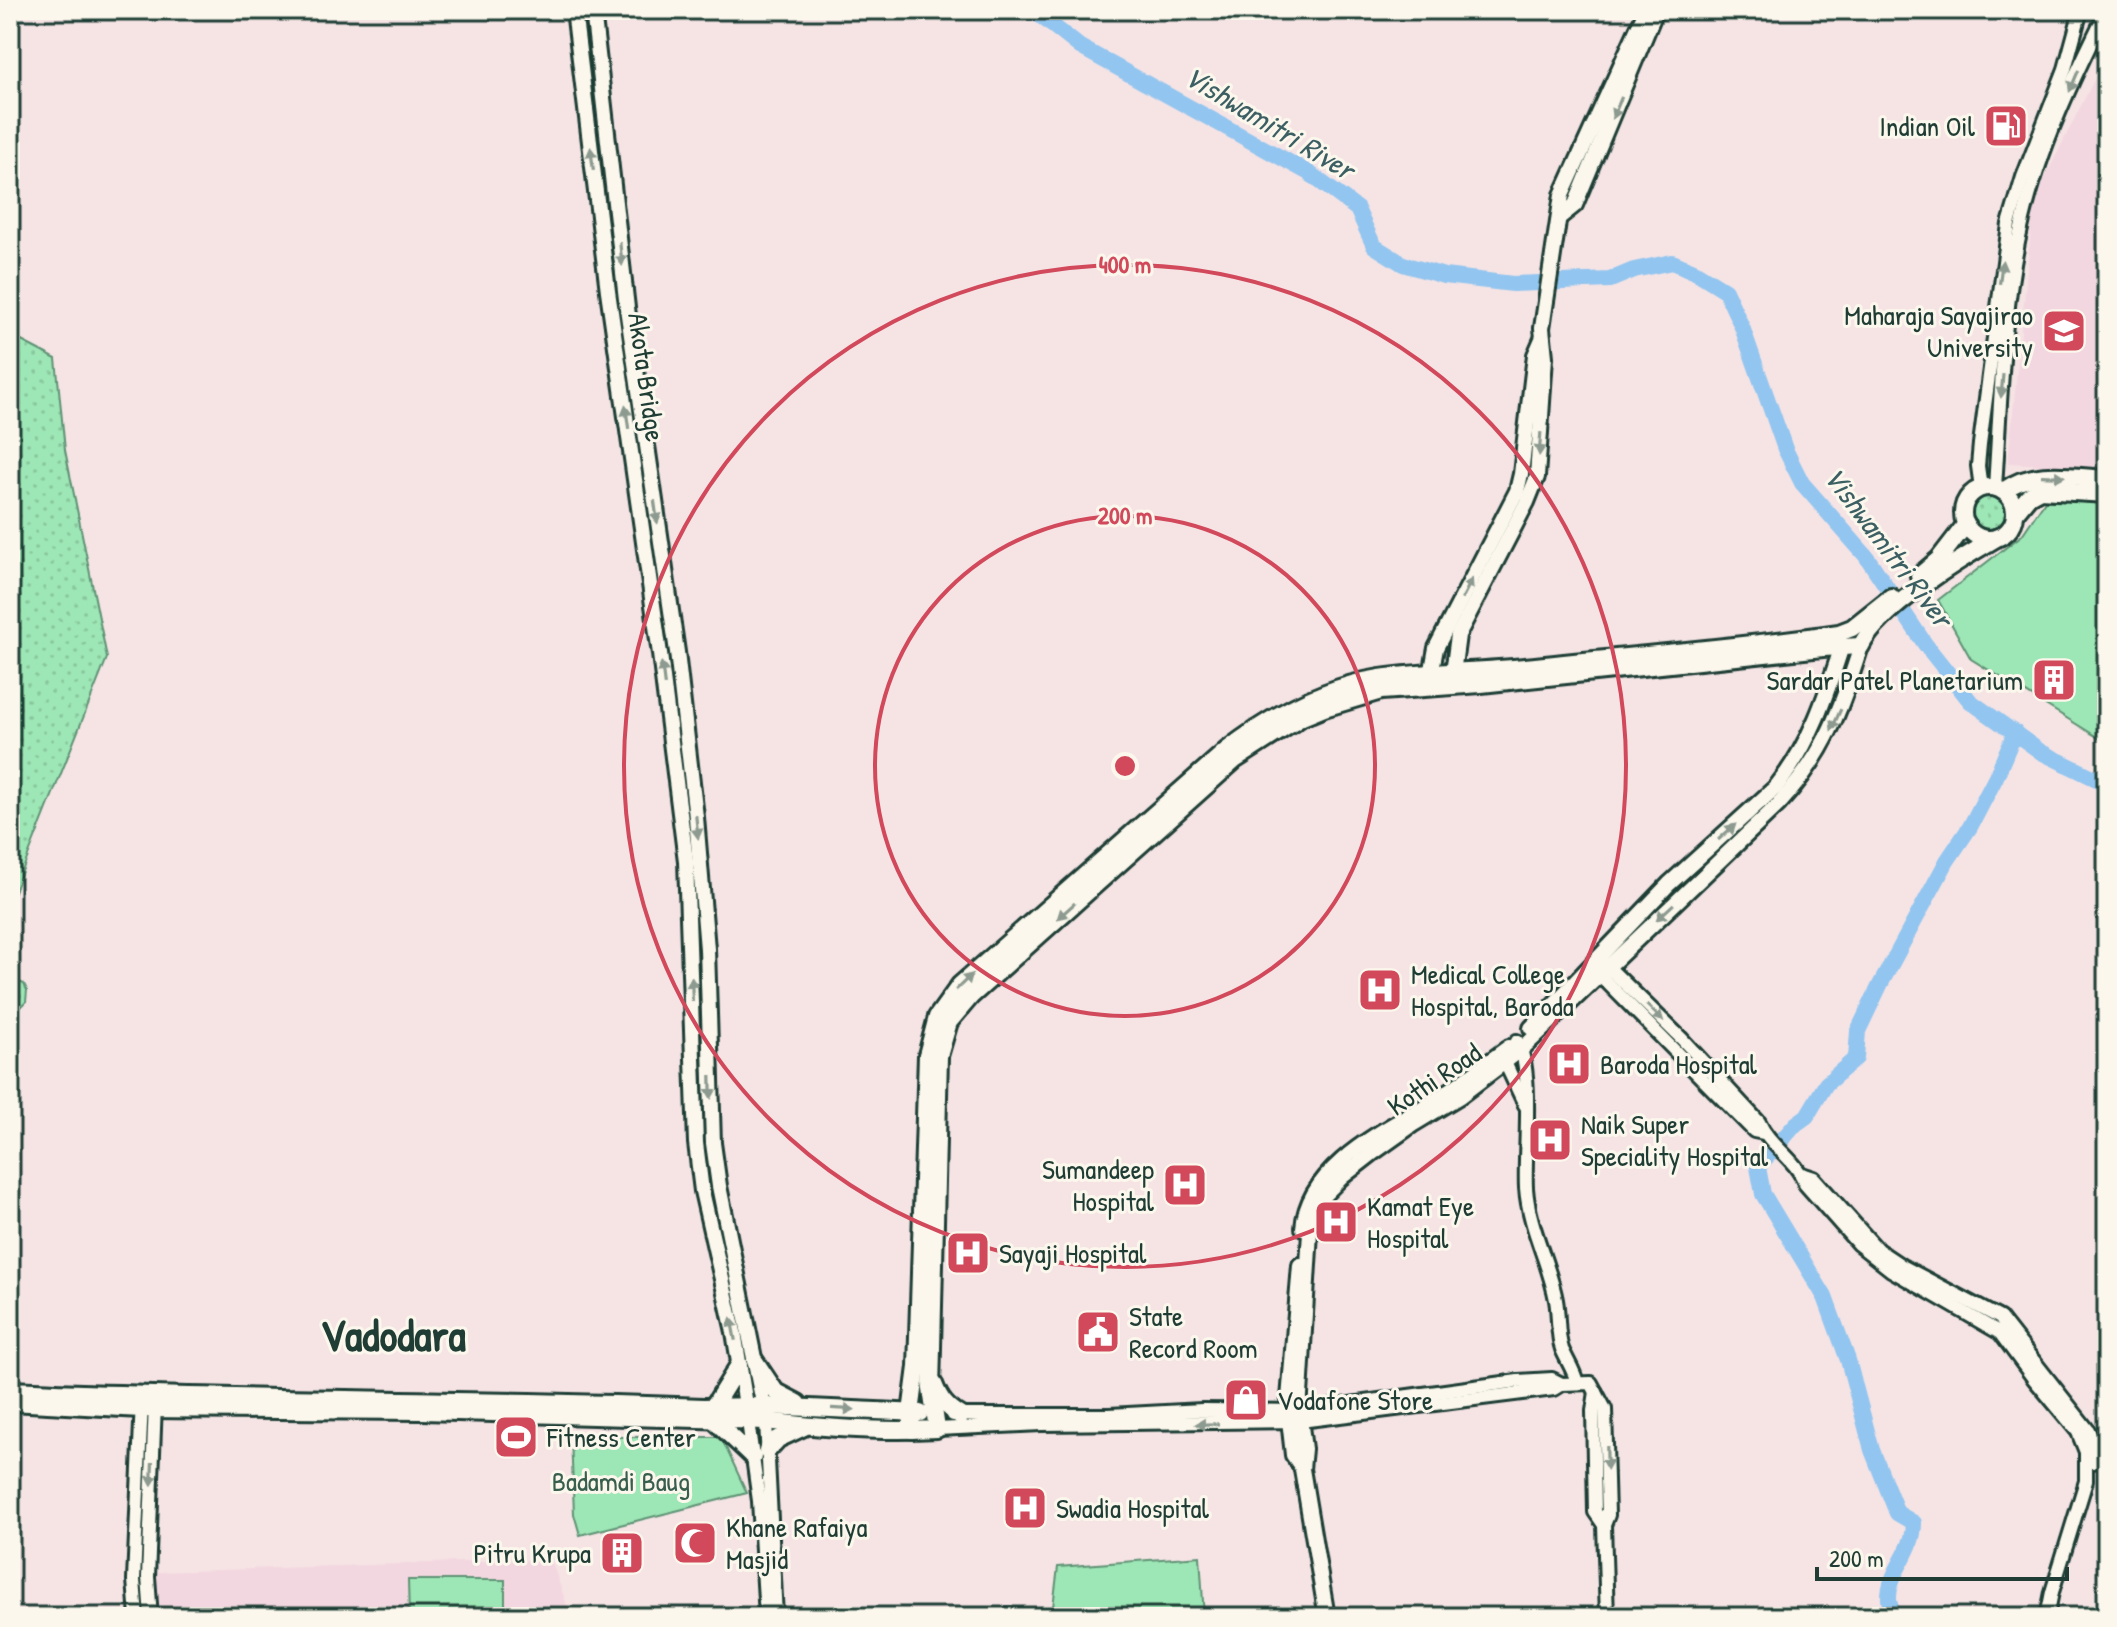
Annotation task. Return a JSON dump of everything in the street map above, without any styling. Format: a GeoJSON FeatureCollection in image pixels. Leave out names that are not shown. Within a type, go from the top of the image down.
{"type":"FeatureCollection","features":[{"type":"Feature","properties":{"kind":"highway"},"geometry":{"type":"LineString","coordinates":[[1998,537],[1984,538],[1970,530],[1964,517],[1969,496],[2038,476],[2107,479]]}},
{"type":"Feature","properties":{"kind":"highway"},"geometry":{"type":"LineString","coordinates":[[1993,489],[2010,497],[2015,513]]}},
{"type":"Feature","properties":{"kind":"highway"},"geometry":{"type":"LineString","coordinates":[[1933,571],[2010,528],[2015,513],[2029,496],[2040,490],[2107,494]]}},
{"type":"Feature","properties":{"kind":"highway"},"geometry":{"type":"LineString","coordinates":[[912,1430],[917,1367],[927,1055],[937,1017],[949,998],[1227,750],[1262,724],[1297,705],[1378,678],[1452,680],[1845,638],[1867,630],[1933,571],[1966,524]]}},
{"type":"Feature","properties":{"kind":"highway"},"geometry":{"type":"LineString","coordinates":[[1845,638],[1867,630]]}},
{"type":"Feature","properties":{"kind":"highway"},"geometry":{"type":"LineString","coordinates":[[935,1421],[931,1371],[939,1056],[949,1022],[959,1008],[1255,745],[1302,717],[1357,696],[1432,681]]}},
{"type":"Feature","properties":{"kind":"highway"},"geometry":{"type":"LineString","coordinates":[[714,1413],[747,1363],[788,1401],[812,1408]]}},
{"type":"Feature","properties":{"kind":"highway"},"geometry":{"type":"LineString","coordinates":[[931,1371],[941,1400],[961,1416]]}},
{"type":"Feature","properties":{"kind":"highway"},"geometry":{"type":"LineString","coordinates":[[10,1390],[149,1403]]}},
{"type":"Feature","properties":{"kind":"highway"},"geometry":{"type":"LineString","coordinates":[[10,1402],[422,1411],[756,1413],[812,1408],[911,1413],[935,1421]]}},
{"type":"Feature","properties":{"kind":"highway"},"geometry":{"type":"LineString","coordinates":[[714,1413],[760,1454],[778,1439],[806,1426]]}},
{"type":"Feature","properties":{"kind":"highway"},"geometry":{"type":"LineString","coordinates":[[756,1413],[806,1426],[912,1430],[935,1421]]}},
{"type":"Feature","properties":{"kind":"main road","name":"Akota Bridge"},"geometry":{"type":"LineString","coordinates":[[574,10],[608,291],[680,751]]}},
{"type":"Feature","properties":{"kind":"main road"},"geometry":{"type":"LineString","coordinates":[[593,10],[627,308],[677,652],[696,1143],[702,1191],[747,1363],[756,1413],[776,1617]]}},
{"type":"Feature","properties":{"kind":"main road"},"geometry":{"type":"LineString","coordinates":[[1432,681],[1436,648],[1517,491],[1535,355],[1542,333],[1562,195],[1646,10]]}},
{"type":"Feature","properties":{"kind":"main road"},"geometry":{"type":"LineString","coordinates":[[1558,223],[1575,205],[1656,10]]}},
{"type":"Feature","properties":{"kind":"main road"},"geometry":{"type":"LineString","coordinates":[[1993,489],[1978,466],[2009,224],[2023,177],[2065,69],[2081,10]]}},
{"type":"Feature","properties":{"kind":"main road"},"geometry":{"type":"LineString","coordinates":[[1993,489],[2007,326],[2022,224],[2051,136],[2107,10]]}},
{"type":"Feature","properties":{"kind":"main road"},"geometry":{"type":"LineString","coordinates":[[1452,680],[1458,635],[1537,477],[1545,357],[1542,333]]}},
{"type":"Feature","properties":{"kind":"main road","name":"Kothi Road"},"geometry":{"type":"LineString","coordinates":[[1599,966],[1779,804],[1806,775],[1837,719],[1867,630]]}},
{"type":"Feature","properties":{"kind":"main road","name":"Kothi Road"},"geometry":{"type":"LineString","coordinates":[[1327,1617],[1302,1469],[1304,1449],[1294,1416],[1310,1232],[1323,1196],[1374,1152],[1460,1096],[1503,1057],[1559,1015],[1669,884],[1765,799],[1788,772],[1814,726],[1845,638]]}},
{"type":"Feature","properties":{"kind":"main road"},"geometry":{"type":"LineString","coordinates":[[1599,966],[1682,1039],[1759,1122],[1764,1133],[1802,1174],[1805,1184],[1858,1244],[1891,1270],[1945,1294],[1999,1324],[2066,1400],[2088,1430],[2093,1441],[2094,1475],[2055,1617]]}},
{"type":"Feature","properties":{"kind":"main road"},"geometry":{"type":"LineString","coordinates":[[1519,1045],[1526,1082],[1526,1188],[1533,1228],[1549,1269],[1557,1303],[1562,1348],[1573,1367],[1569,1383]]}},
{"type":"Feature","properties":{"kind":"main road"},"geometry":{"type":"LineString","coordinates":[[1503,1057],[1526,1108]]}},
{"type":"Feature","properties":{"kind":"main road"},"geometry":{"type":"LineString","coordinates":[[1999,1324],[2078,1432],[2086,1452],[2085,1487],[2047,1617]]}},
{"type":"Feature","properties":{"kind":"main road"},"geometry":{"type":"LineString","coordinates":[[935,1421],[1041,1424],[1294,1416],[1518,1381],[1552,1379],[1594,1388],[1595,1512],[1604,1525],[1607,1617]]}},
{"type":"Feature","properties":{"kind":"main road"},"geometry":{"type":"LineString","coordinates":[[137,1617],[134,1580],[149,1403]]}},
{"type":"Feature","properties":{"kind":"main road"},"geometry":{"type":"LineString","coordinates":[[149,1403],[148,1577],[151,1617]]}},
{"type":"Feature","properties":{"kind":"main road"},"geometry":{"type":"LineString","coordinates":[[935,1421],[961,1416],[1109,1415],[1202,1410],[1294,1416]]}},
{"type":"Feature","properties":{"kind":"main road"},"geometry":{"type":"LineString","coordinates":[[764,1500],[766,1617]]}},
{"type":"Feature","properties":{"kind":"shaded area","name":"Maharaja Sayajirao University"},"geometry":{"type":"Polygon","coordinates":[[[2107,54],[2107,469],[2008,463],[2034,199],[2107,54]]]}},
{"type":"Feature","properties":{"kind":"shaded area"},"geometry":{"type":"Polygon","coordinates":[[[551,1559],[571,1617],[160,1617],[157,1599],[157,1572],[551,1559]]]}},
{"type":"Feature","properties":{"kind":"green space"},"geometry":{"type":"Polygon","coordinates":[[[10,335],[56,359],[65,450],[107,658],[11,899],[10,335]]]}},
{"type":"Feature","properties":{"kind":"green space"},"geometry":{"type":"Polygon","coordinates":[[[1989,495],[2002,501],[2008,514],[2002,527],[1989,533],[1976,527],[1970,514],[1976,501],[1989,495]]]}},
{"type":"Feature","properties":{"kind":"green space"},"geometry":{"type":"Polygon","coordinates":[[[2045,501],[2107,501],[2107,743],[1971,659],[1938,600],[2022,535],[2045,501]]]}},
{"type":"Feature","properties":{"kind":"green space"},"geometry":{"type":"Polygon","coordinates":[[[10,978],[24,984],[27,990],[26,1002],[10,1013],[10,978]]]}},
{"type":"Feature","properties":{"kind":"green space","name":"Badamdi Baug"},"geometry":{"type":"Polygon","coordinates":[[[571,1437],[721,1437],[747,1493],[580,1535],[574,1514],[571,1437]]]}},
{"type":"Feature","properties":{"kind":"green space"},"geometry":{"type":"Polygon","coordinates":[[[1200,1556],[1204,1617],[1056,1617],[1053,1607],[1058,1567],[1200,1556]]]}},
{"type":"Feature","properties":{"kind":"green space"},"geometry":{"type":"Polygon","coordinates":[[[408,1580],[505,1580],[505,1617],[409,1617],[408,1580]]]}},
{"type":"Feature","properties":{"kind":"waterway","name":"Vishwamitri River"},"geometry":{"type":"LineString","coordinates":[[1033,10],[1080,47],[1309,173],[1357,209],[1374,246],[1403,264],[1444,276],[1513,284],[1610,280],[1634,270],[1672,262],[1725,290],[1742,327],[1785,449],[1802,483],[1866,556],[1925,644],[1970,701],[2041,752],[2107,784]]}},
{"type":"Feature","properties":{"kind":"waterway"},"geometry":{"type":"LineString","coordinates":[[1893,1617],[1889,1600],[1892,1580],[1910,1544],[1914,1523],[1897,1513],[1872,1450],[1848,1360],[1825,1297],[1763,1194],[1758,1167],[1807,1116],[1826,1084],[1856,1058],[1858,1031],[1880,985],[1947,861],[1970,827],[2015,732]]}},
{"type":"Feature","properties":{"kind":"place","name":"Indian Oil"},"geometry":{"type":"Point","coordinates":[2006,126]}},
{"type":"Feature","properties":{"kind":"place","name":"Maharaja Sayajirao University"},"geometry":{"type":"Point","coordinates":[2064,331]}},
{"type":"Feature","properties":{"kind":"place","name":"Sardar Patel Planetarium"},"geometry":{"type":"Point","coordinates":[2054,680]}},
{"type":"Feature","properties":{"kind":"place","name":"Medical College Hospital, Baroda"},"geometry":{"type":"Point","coordinates":[1380,990]}},
{"type":"Feature","properties":{"kind":"place","name":"Baroda Hospital"},"geometry":{"type":"Point","coordinates":[1569,1064]}},
{"type":"Feature","properties":{"kind":"place","name":"Naik Super Speciality Hospital"},"geometry":{"type":"Point","coordinates":[1550,1140]}},
{"type":"Feature","properties":{"kind":"place","name":"Sumandeep Hospital"},"geometry":{"type":"Point","coordinates":[1185,1185]}},
{"type":"Feature","properties":{"kind":"place","name":"Kamat Eye Hospital"},"geometry":{"type":"Point","coordinates":[1336,1222]}},
{"type":"Feature","properties":{"kind":"place","name":"Sayaji Hospital"},"geometry":{"type":"Point","coordinates":[968,1253]}},
{"type":"Feature","properties":{"kind":"place","name":"State Record Room"},"geometry":{"type":"Point","coordinates":[1098,1332]}},
{"type":"Feature","properties":{"kind":"place","name":"Vodafone Store"},"geometry":{"type":"Point","coordinates":[1246,1400]}},
{"type":"Feature","properties":{"kind":"place","name":"Fitness Center"},"geometry":{"type":"Point","coordinates":[516,1437]}},
{"type":"Feature","properties":{"kind":"place","name":"Swadia Hospital"},"geometry":{"type":"Point","coordinates":[1025,1508]}},
{"type":"Feature","properties":{"kind":"place","name":"Khane Rafaiya Masjid"},"geometry":{"type":"Point","coordinates":[695,1543]}},
{"type":"Feature","properties":{"kind":"place","name":"Pitru Krupa"},"geometry":{"type":"Point","coordinates":[622,1553]}},
{"type":"Feature","properties":{"kind":"district","name":"Vadodara"},"geometry":{"type":"Point","coordinates":[393,1336]}}]}
